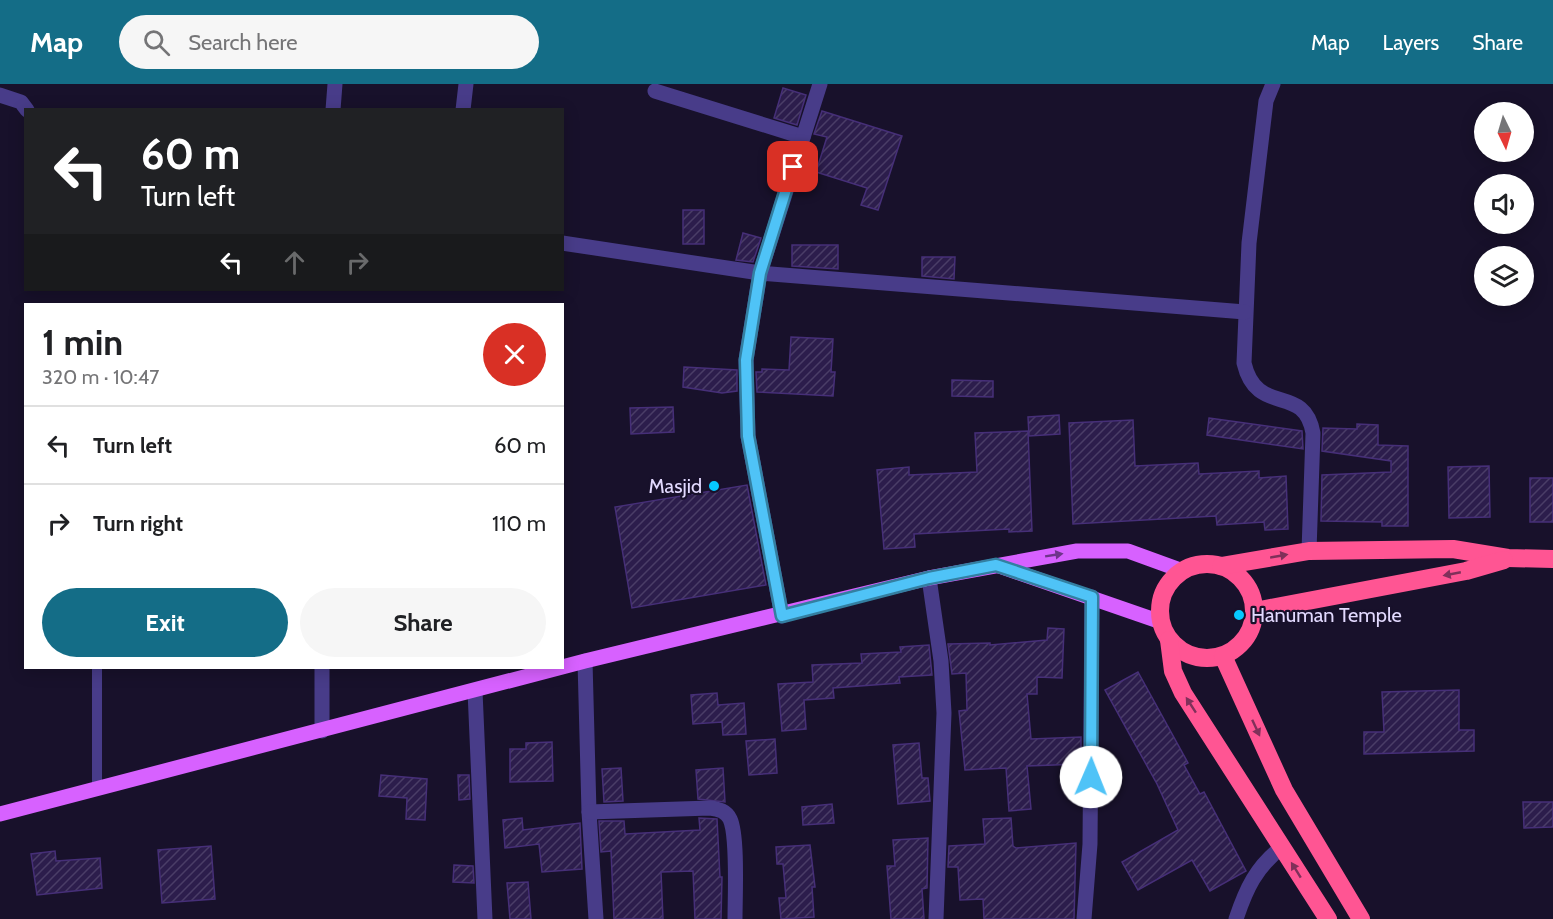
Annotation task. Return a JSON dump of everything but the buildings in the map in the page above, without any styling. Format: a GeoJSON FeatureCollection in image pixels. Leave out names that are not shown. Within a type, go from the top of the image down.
{"type":"FeatureCollection","features":[{"type":"Feature","properties":{"kind":"highway"},"geometry":{"type":"LineString","coordinates":[[1328,919],[1183,693],[1173,670],[1169,640],[1161,622],[1161,602],[1168,584],[1183,571],[1202,564],[1221,566],[1309,551],[1453,549],[1508,558],[1553,559]]}},
{"type":"Feature","properties":{"kind":"highway"},"geometry":{"type":"LineString","coordinates":[[1255,610],[1466,571],[1508,558]]}},
{"type":"Feature","properties":{"kind":"highway"},"geometry":{"type":"LineString","coordinates":[[1169,640],[1184,653],[1203,658],[1223,656],[1240,646],[1251,630],[1255,610],[1251,591],[1239,575],[1221,566]]}},
{"type":"Feature","properties":{"kind":"highway"},"geometry":{"type":"LineString","coordinates":[[1223,656],[1284,790],[1361,919]]}},
{"type":"Feature","properties":{"kind":"main road"},"geometry":{"type":"LineString","coordinates":[[564,668],[782,616],[929,578],[1077,551],[1128,551],[1183,571]]}},
{"type":"Feature","properties":{"kind":"main road"},"geometry":{"type":"LineString","coordinates":[[996,565],[1161,622]]}},
{"type":"Feature","properties":{"kind":"main road"},"geometry":{"type":"LineString","coordinates":[[0,814],[558,669]]}},
{"type":"Feature","properties":{"kind":"street"},"geometry":{"type":"LineString","coordinates":[[333,108],[335,84]]}},
{"type":"Feature","properties":{"kind":"street"},"geometry":{"type":"LineString","coordinates":[[463,108],[466,84]]}},
{"type":"Feature","properties":{"kind":"street"},"geometry":{"type":"LineString","coordinates":[[782,616],[748,436],[745,402],[746,360],[760,273],[820,84]]}},
{"type":"Feature","properties":{"kind":"street"},"geometry":{"type":"LineString","coordinates":[[1273,84],[1266,101],[1259,150],[1245,312],[1244,363],[1252,383],[1270,397],[1303,408],[1311,420],[1313,433],[1309,551]]}},
{"type":"Feature","properties":{"kind":"street"},"geometry":{"type":"LineString","coordinates":[[655,92],[803,137]]}},
{"type":"Feature","properties":{"kind":"street"},"geometry":{"type":"LineString","coordinates":[[0,95],[21,102],[26,108]]}},
{"type":"Feature","properties":{"kind":"street"},"geometry":{"type":"LineString","coordinates":[[564,243],[760,273],[1245,312]]}},
{"type":"Feature","properties":{"kind":"street"},"geometry":{"type":"LineString","coordinates":[[929,578],[941,661],[944,713],[936,919]]}},
{"type":"Feature","properties":{"kind":"street"},"geometry":{"type":"LineString","coordinates":[[1084,919],[1090,844],[1092,597]]}},
{"type":"Feature","properties":{"kind":"street"},"geometry":{"type":"LineString","coordinates":[[585,662],[589,812],[596,919]]}},
{"type":"Feature","properties":{"kind":"street"},"geometry":{"type":"LineString","coordinates":[[322,669],[322,731]]}},
{"type":"Feature","properties":{"kind":"street"},"geometry":{"type":"LineString","coordinates":[[475,691],[485,919]]}},
{"type":"Feature","properties":{"kind":"street"},"geometry":{"type":"LineString","coordinates":[[589,812],[710,808],[726,813],[731,821],[733,839],[735,919]]}},
{"type":"Feature","properties":{"kind":"street"},"geometry":{"type":"LineString","coordinates":[[1236,919],[1247,886],[1266,860],[1282,848]]}},
{"type":"Feature","properties":{"kind":"lane"},"geometry":{"type":"LineString","coordinates":[[97,789],[98,669]]}},
{"type":"Feature","properties":{"kind":"place","name":"Masjid"},"geometry":{"type":"Point","coordinates":[714,486]}},
{"type":"Feature","properties":{"kind":"place","name":"Hanuman Temple"},"geometry":{"type":"Point","coordinates":[1239,615]}},
{"type":"Feature","properties":{"kind":"route"},"geometry":{"type":"LineString","coordinates":[[793,167],[760,273],[746,360],[745,402],[748,436],[782,616],[929,578],[996,565],[1092,597],[1091,777]]}}]}
